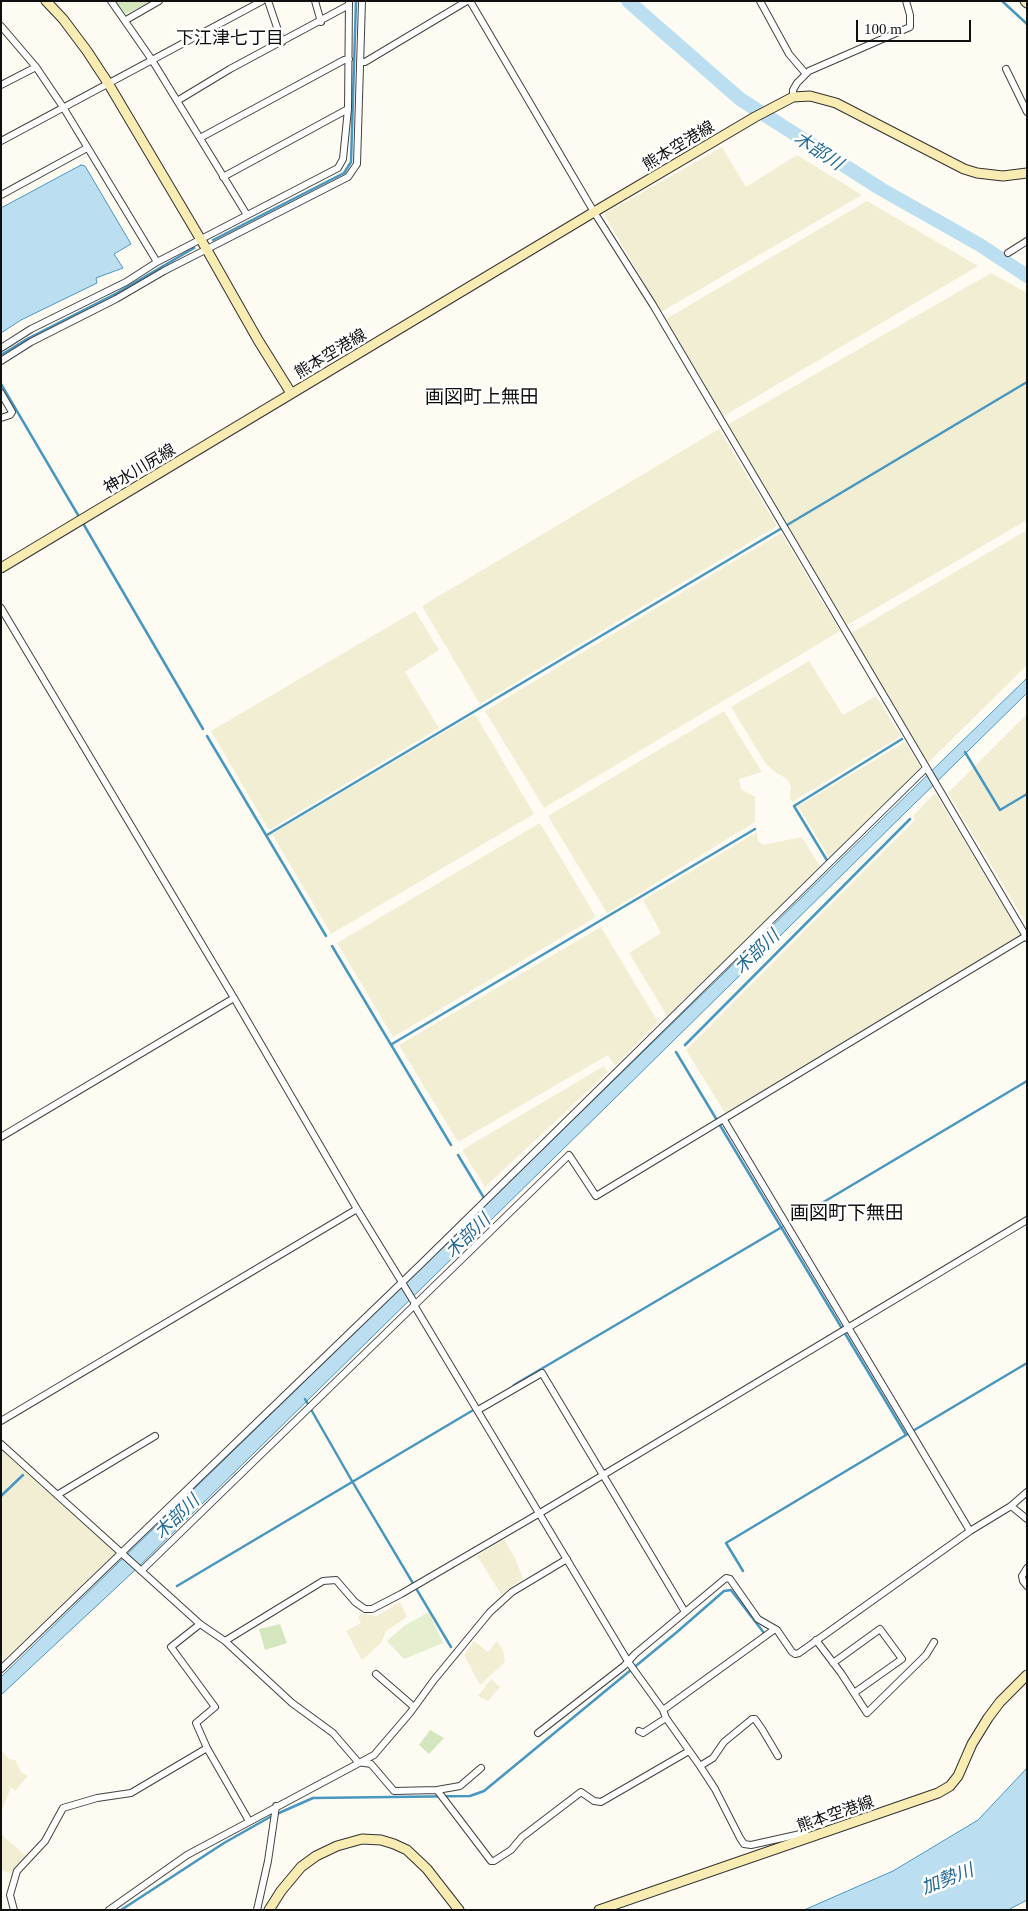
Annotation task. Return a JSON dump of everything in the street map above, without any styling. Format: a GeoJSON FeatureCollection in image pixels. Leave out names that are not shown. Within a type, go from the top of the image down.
{"type":"FeatureCollection","features":[{"type":"Feature","properties":{"kind":"main road","name":"熊本空港線"},"geometry":{"type":"LineString","coordinates":[[46,1],[75,35],[108,83],[201,239],[258,340],[292,393],[594,212],[793,96]]}},
{"type":"Feature","properties":{"kind":"main road"},"geometry":{"type":"LineString","coordinates":[[793,96],[810,96],[836,103],[964,169],[977,173],[1003,176],[1027,174]]}},
{"type":"Feature","properties":{"kind":"main road","name":"神水川尻線"},"geometry":{"type":"LineString","coordinates":[[1,568],[292,393]]}},
{"type":"Feature","properties":{"kind":"main road","name":"熊本空港線"},"geometry":{"type":"LineString","coordinates":[[599,1910],[938,1793],[950,1786],[958,1776],[972,1744],[988,1718],[1000,1702],[1027,1675]]}},
{"type":"Feature","properties":{"kind":"main road"},"geometry":{"type":"LineString","coordinates":[[269,1910],[280,1892],[301,1867],[316,1856],[337,1846],[362,1839],[380,1840],[406,1850],[427,1869],[459,1910]]}},
{"type":"Feature","properties":{"kind":"street"},"geometry":{"type":"LineString","coordinates":[[111,1],[152,60],[247,215]]}},
{"type":"Feature","properties":{"kind":"street"},"geometry":{"type":"LineString","coordinates":[[126,20],[160,1]]}},
{"type":"Feature","properties":{"kind":"street"},"geometry":{"type":"LineString","coordinates":[[1,141],[262,1]]}},
{"type":"Feature","properties":{"kind":"street"},"geometry":{"type":"LineString","coordinates":[[268,1],[282,42]]}},
{"type":"Feature","properties":{"kind":"street"},"geometry":{"type":"LineString","coordinates":[[315,1],[321,22]]}},
{"type":"Feature","properties":{"kind":"street"},"geometry":{"type":"LineString","coordinates":[[1,361],[37,339],[93,311],[164,271],[348,177],[357,164],[362,1]]}},
{"type":"Feature","properties":{"kind":"street"},"geometry":{"type":"LineString","coordinates":[[141,1571],[569,1155],[596,1196],[1026,937],[653,305],[594,212],[469,1],[365,62],[361,62]]}},
{"type":"Feature","properties":{"kind":"street"},"geometry":{"type":"LineString","coordinates":[[760,1],[789,54],[806,74]]}},
{"type":"Feature","properties":{"kind":"street"},"geometry":{"type":"LineString","coordinates":[[793,96],[793,90],[806,74],[910,27],[906,1]]}},
{"type":"Feature","properties":{"kind":"street"},"geometry":{"type":"LineString","coordinates":[[177,101],[230,69],[321,22],[349,3]]}},
{"type":"Feature","properties":{"kind":"street"},"geometry":{"type":"LineString","coordinates":[[1,348],[31,330],[126,282],[156,262],[338,168],[343,159],[348,109],[350,60],[349,3]]}},
{"type":"Feature","properties":{"kind":"street"},"geometry":{"type":"LineString","coordinates":[[1,26],[4,34],[36,67],[63,107],[156,262]]}},
{"type":"Feature","properties":{"kind":"street"},"geometry":{"type":"LineString","coordinates":[[200,138],[344,60],[350,60]]}},
{"type":"Feature","properties":{"kind":"street"},"geometry":{"type":"LineString","coordinates":[[1,85],[36,67]]}},
{"type":"Feature","properties":{"kind":"street"},"geometry":{"type":"LineString","coordinates":[[1006,69],[1027,112]]}},
{"type":"Feature","properties":{"kind":"street"},"geometry":{"type":"LineString","coordinates":[[223,177],[348,109]]}},
{"type":"Feature","properties":{"kind":"street"},"geometry":{"type":"LineString","coordinates":[[1,195],[87,148]]}},
{"type":"Feature","properties":{"kind":"street"},"geometry":{"type":"LineString","coordinates":[[1008,253],[1027,241]]}},
{"type":"Feature","properties":{"kind":"street"},"geometry":{"type":"LineString","coordinates":[[1,393],[12,412],[1,418]]}},
{"type":"Feature","properties":{"kind":"street"},"geometry":{"type":"LineString","coordinates":[[1,608],[567,1559],[629,1662],[700,1766],[744,1844],[760,1843],[805,1833],[809,1838]]}},
{"type":"Feature","properties":{"kind":"street"},"geometry":{"type":"LineString","coordinates":[[1,1669],[402,1282],[927,770]]}},
{"type":"Feature","properties":{"kind":"street"},"geometry":{"type":"LineString","coordinates":[[1,1137],[234,998]]}},
{"type":"Feature","properties":{"kind":"street"},"geometry":{"type":"LineString","coordinates":[[724,1120],[970,1531]]}},
{"type":"Feature","properties":{"kind":"street"},"geometry":{"type":"LineString","coordinates":[[1,1421],[357,1209]]}},
{"type":"Feature","properties":{"kind":"street"},"geometry":{"type":"LineString","coordinates":[[226,1641],[323,1581],[336,1580],[355,1602],[364,1609],[372,1609],[416,1586],[1027,1220]]}},
{"type":"Feature","properties":{"kind":"street"},"geometry":{"type":"LineString","coordinates":[[478,1410],[542,1373],[686,1612]]}},
{"type":"Feature","properties":{"kind":"street"},"geometry":{"type":"LineString","coordinates":[[57,1495],[155,1436]]}},
{"type":"Feature","properties":{"kind":"street"},"geometry":{"type":"LineString","coordinates":[[1,1444],[120,1554],[200,1624],[226,1641],[292,1703],[333,1733],[358,1762],[371,1764],[394,1791],[439,1792],[460,1786],[480,1768]]}},
{"type":"Feature","properties":{"kind":"street"},"geometry":{"type":"LineString","coordinates":[[538,1733],[629,1662],[634,1654],[726,1578],[730,1579],[758,1619],[775,1629],[795,1654],[970,1531],[1011,1506],[1027,1492]]}},
{"type":"Feature","properties":{"kind":"street"},"geometry":{"type":"LineString","coordinates":[[1011,1506],[1027,1519]]}},
{"type":"Feature","properties":{"kind":"street"},"geometry":{"type":"LineString","coordinates":[[108,1910],[187,1855],[374,1755],[382,1748],[490,1612],[512,1592],[567,1559]]}},
{"type":"Feature","properties":{"kind":"street"},"geometry":{"type":"LineString","coordinates":[[1027,1568],[1022,1576],[1027,1586]]}},
{"type":"Feature","properties":{"kind":"street"},"geometry":{"type":"LineString","coordinates":[[200,1624],[171,1647],[215,1707],[196,1723],[207,1748],[249,1821]]}},
{"type":"Feature","properties":{"kind":"street"},"geometry":{"type":"LineString","coordinates":[[663,1710],[775,1629]]}},
{"type":"Feature","properties":{"kind":"street"},"geometry":{"type":"LineString","coordinates":[[833,1664],[880,1629],[902,1659],[854,1693]]}},
{"type":"Feature","properties":{"kind":"street"},"geometry":{"type":"LineString","coordinates":[[816,1640],[841,1673],[867,1713],[926,1655],[934,1642]]}},
{"type":"Feature","properties":{"kind":"street"},"geometry":{"type":"LineString","coordinates":[[376,1674],[414,1707]]}},
{"type":"Feature","properties":{"kind":"street"},"geometry":{"type":"LineString","coordinates":[[639,1731],[643,1733],[666,1718]]}},
{"type":"Feature","properties":{"kind":"street"},"geometry":{"type":"LineString","coordinates":[[700,1766],[713,1758],[724,1742],[752,1719],[755,1719],[778,1756]]}},
{"type":"Feature","properties":{"kind":"street"},"geometry":{"type":"LineString","coordinates":[[14,1910],[10,1895],[17,1871],[45,1841],[63,1808],[97,1798],[131,1793],[207,1748]]}},
{"type":"Feature","properties":{"kind":"street"},"geometry":{"type":"LineString","coordinates":[[439,1792],[490,1861],[494,1861],[511,1850],[522,1837],[581,1792],[594,1801],[601,1802],[689,1751]]}},
{"type":"Feature","properties":{"kind":"street"},"geometry":{"type":"LineString","coordinates":[[257,1910],[268,1861],[276,1806]]}},
{"type":"Feature","properties":{"kind":"shaded area"},"geometry":{"type":"Polygon","coordinates":[[[722,147],[746,187],[797,155],[862,195],[661,312],[604,214],[722,147]]]}},
{"type":"Feature","properties":{"kind":"shaded area"},"geometry":{"type":"Polygon","coordinates":[[[867,201],[978,266],[722,417],[666,319],[867,201]]]}},
{"type":"Feature","properties":{"kind":"shaded area"},"geometry":{"type":"Polygon","coordinates":[[[991,273],[1027,293],[1027,520],[847,625],[727,425],[991,273]]]}},
{"type":"Feature","properties":{"kind":"shaded area"},"geometry":{"type":"Polygon","coordinates":[[[719,429],[777,526],[480,704],[422,606],[719,429]]]}},
{"type":"Feature","properties":{"kind":"shaded area"},"geometry":{"type":"Polygon","coordinates":[[[1027,530],[1027,665],[928,763],[851,633],[1027,530]]]}},
{"type":"Feature","properties":{"kind":"shaded area"},"geometry":{"type":"Polygon","coordinates":[[[781,533],[840,631],[544,808],[485,711],[781,533]]]}},
{"type":"Feature","properties":{"kind":"shaded area"},"geometry":{"type":"Polygon","coordinates":[[[415,611],[439,650],[405,672],[439,728],[269,830],[211,731],[415,611]]]}},
{"type":"Feature","properties":{"kind":"shaded area"},"geometry":{"type":"Polygon","coordinates":[[[809,661],[843,715],[876,696],[901,736],[792,802],[790,798],[791,787],[787,779],[766,764],[731,707],[809,661]]]}},
{"type":"Feature","properties":{"kind":"shaded area"},"geometry":{"type":"Polygon","coordinates":[[[724,711],[762,772],[739,779],[741,789],[755,797],[755,822],[607,913],[548,816],[724,711]]]}},
{"type":"Feature","properties":{"kind":"shaded area"},"geometry":{"type":"Polygon","coordinates":[[[475,714],[534,814],[331,934],[272,834],[475,714]]]}},
{"type":"Feature","properties":{"kind":"shaded area"},"geometry":{"type":"Polygon","coordinates":[[[1027,714],[1027,925],[948,793],[1027,714]]]}},
{"type":"Feature","properties":{"kind":"shaded area"},"geometry":{"type":"Polygon","coordinates":[[[905,742],[922,770],[830,859],[798,806],[905,742]]]}},
{"type":"Feature","properties":{"kind":"shaded area"},"geometry":{"type":"Polygon","coordinates":[[[935,793],[1021,935],[725,1113],[686,1050],[915,820],[913,816],[935,793]]]}},
{"type":"Feature","properties":{"kind":"shaded area"},"geometry":{"type":"Polygon","coordinates":[[[540,823],[596,917],[393,1037],[337,943],[540,823]]]}},
{"type":"Feature","properties":{"kind":"shaded area"},"geometry":{"type":"Polygon","coordinates":[[[757,832],[758,841],[763,845],[802,837],[821,868],[667,1016],[629,953],[661,933],[643,900],[757,832]]]}},
{"type":"Feature","properties":{"kind":"shaded area"},"geometry":{"type":"Polygon","coordinates":[[[601,927],[658,1022],[615,1066],[608,1055],[458,1142],[399,1045],[601,927]]]}},
{"type":"Feature","properties":{"kind":"shaded area"},"geometry":{"type":"Polygon","coordinates":[[[604,1066],[608,1072],[485,1187],[462,1150],[604,1066]]]}},
{"type":"Feature","properties":{"kind":"shaded area"},"geometry":{"type":"Polygon","coordinates":[[[1,1447],[120,1554],[1,1668],[1,1447]]]}},
{"type":"Feature","properties":{"kind":"shaded area"},"geometry":{"type":"Polygon","coordinates":[[[504,1539],[516,1560],[523,1579],[501,1594],[477,1556],[504,1539]]]}},
{"type":"Feature","properties":{"kind":"shaded area"},"geometry":{"type":"Polygon","coordinates":[[[400,1602],[407,1617],[386,1631],[381,1643],[362,1660],[346,1631],[361,1623],[358,1617],[361,1614],[377,1616],[400,1602]]]}},
{"type":"Feature","properties":{"kind":"shaded area"},"geometry":{"type":"Polygon","coordinates":[[[474,1641],[488,1652],[497,1641],[503,1650],[505,1662],[480,1685],[464,1655],[474,1641]]]}},
{"type":"Feature","properties":{"kind":"shaded area"},"geometry":{"type":"Polygon","coordinates":[[[491,1679],[500,1687],[488,1701],[478,1696],[491,1679]]]}},
{"type":"Feature","properties":{"kind":"shaded area"},"geometry":{"type":"Polygon","coordinates":[[[1,1750],[9,1759],[15,1760],[21,1772],[28,1776],[15,1791],[11,1787],[1,1813],[1,1750]]]}},
{"type":"Feature","properties":{"kind":"shaded area"},"geometry":{"type":"Polygon","coordinates":[[[1,1834],[26,1856],[14,1868],[12,1874],[1,1870],[1,1834]]]}},
{"type":"Feature","properties":{"kind":"green space"},"geometry":{"type":"Polygon","coordinates":[[[115,1],[152,1],[126,14],[115,1]]]}},
{"type":"Feature","properties":{"kind":"green space"},"geometry":{"type":"Polygon","coordinates":[[[429,1612],[443,1643],[404,1659],[387,1641],[404,1626],[429,1612]]]}},
{"type":"Feature","properties":{"kind":"green space"},"geometry":{"type":"Polygon","coordinates":[[[280,1624],[287,1643],[265,1650],[259,1629],[280,1624]]]}},
{"type":"Feature","properties":{"kind":"green space"},"geometry":{"type":"Polygon","coordinates":[[[430,1730],[444,1738],[429,1754],[419,1745],[430,1730]]]}},
{"type":"Feature","properties":{"kind":"water"},"geometry":{"type":"Polygon","coordinates":[[[81,165],[85,166],[131,244],[114,254],[123,268],[96,278],[97,283],[21,320],[1,333],[1,208],[81,165]]]}},
{"type":"Feature","properties":{"kind":"water"},"geometry":{"type":"Polygon","coordinates":[[[1027,678],[1027,693],[134,1571],[1,1695],[1,1677],[1027,678]]]}},
{"type":"Feature","properties":{"kind":"water","name":"加勢川"},"geometry":{"type":"Polygon","coordinates":[[[1027,1768],[1027,1900],[1008,1910],[804,1910],[893,1871],[978,1820],[1027,1768]]]}},
{"type":"Feature","properties":{"kind":"waterway"},"geometry":{"type":"LineString","coordinates":[[213,240],[344,173],[351,162],[356,1]]}},
{"type":"Feature","properties":{"kind":"waterway","name":"木部川"},"geometry":{"type":"LineString","coordinates":[[628,1],[740,99],[881,189],[980,245],[1027,276]]}},
{"type":"Feature","properties":{"kind":"waterway"},"geometry":{"type":"LineString","coordinates":[[1002,1],[1027,24]]}},
{"type":"Feature","properties":{"kind":"waterway"},"geometry":{"type":"LineString","coordinates":[[1,355],[27,339],[117,293],[194,248]]}},
{"type":"Feature","properties":{"kind":"waterway","name":"木部川"},"geometry":{"type":"LineString","coordinates":[[1024,275],[1027,269]]}},
{"type":"Feature","properties":{"kind":"waterway"},"geometry":{"type":"LineString","coordinates":[[267,835],[1027,382]]}},
{"type":"Feature","properties":{"kind":"waterway"},"geometry":{"type":"LineString","coordinates":[[1,384],[78,515]]}},
{"type":"Feature","properties":{"kind":"waterway"},"geometry":{"type":"LineString","coordinates":[[84,525],[203,729]]}},
{"type":"Feature","properties":{"kind":"waterway"},"geometry":{"type":"LineString","coordinates":[[207,736],[326,936]]}},
{"type":"Feature","properties":{"kind":"waterway"},"geometry":{"type":"LineString","coordinates":[[828,862],[794,806],[902,739]]}},
{"type":"Feature","properties":{"kind":"waterway"},"geometry":{"type":"LineString","coordinates":[[965,752],[1000,810],[1027,794]]}},
{"type":"Feature","properties":{"kind":"waterway"},"geometry":{"type":"LineString","coordinates":[[685,1045],[910,819]]}},
{"type":"Feature","properties":{"kind":"waterway"},"geometry":{"type":"LineString","coordinates":[[392,1044],[755,829]]}},
{"type":"Feature","properties":{"kind":"waterway"},"geometry":{"type":"LineString","coordinates":[[332,946],[451,1145]]}},
{"type":"Feature","properties":{"kind":"waterway"},"geometry":{"type":"LineString","coordinates":[[676,1052],[906,1435],[726,1543],[743,1571]]}},
{"type":"Feature","properties":{"kind":"waterway"},"geometry":{"type":"LineString","coordinates":[[790,1222],[1027,1081]]}},
{"type":"Feature","properties":{"kind":"waterway"},"geometry":{"type":"LineString","coordinates":[[458,1155],[484,1198]]}},
{"type":"Feature","properties":{"kind":"waterway"},"geometry":{"type":"LineString","coordinates":[[514,1385],[782,1227]]}},
{"type":"Feature","properties":{"kind":"waterway"},"geometry":{"type":"LineString","coordinates":[[906,1435],[1027,1363]]}},
{"type":"Feature","properties":{"kind":"waterway"},"geometry":{"type":"LineString","coordinates":[[305,1399],[451,1647]]}},
{"type":"Feature","properties":{"kind":"waterway"},"geometry":{"type":"LineString","coordinates":[[177,1586],[475,1409]]}},
{"type":"Feature","properties":{"kind":"waterway"},"geometry":{"type":"LineString","coordinates":[[1,1496],[23,1475]]}},
{"type":"Feature","properties":{"kind":"waterway"},"geometry":{"type":"LineString","coordinates":[[121,1910],[224,1843],[270,1817],[313,1798],[470,1796],[484,1791],[724,1591],[731,1590],[764,1633]]}},
{"type":"Feature","properties":{"kind":"district","name":"下江津七丁目"},"geometry":{"type":"Point","coordinates":[230,37]}},
{"type":"Feature","properties":{"kind":"district","name":"画図町上無田"},"geometry":{"type":"Point","coordinates":[482,396]}},
{"type":"Feature","properties":{"kind":"district","name":"画図町下無田"},"geometry":{"type":"Point","coordinates":[847,1212]}}]}
